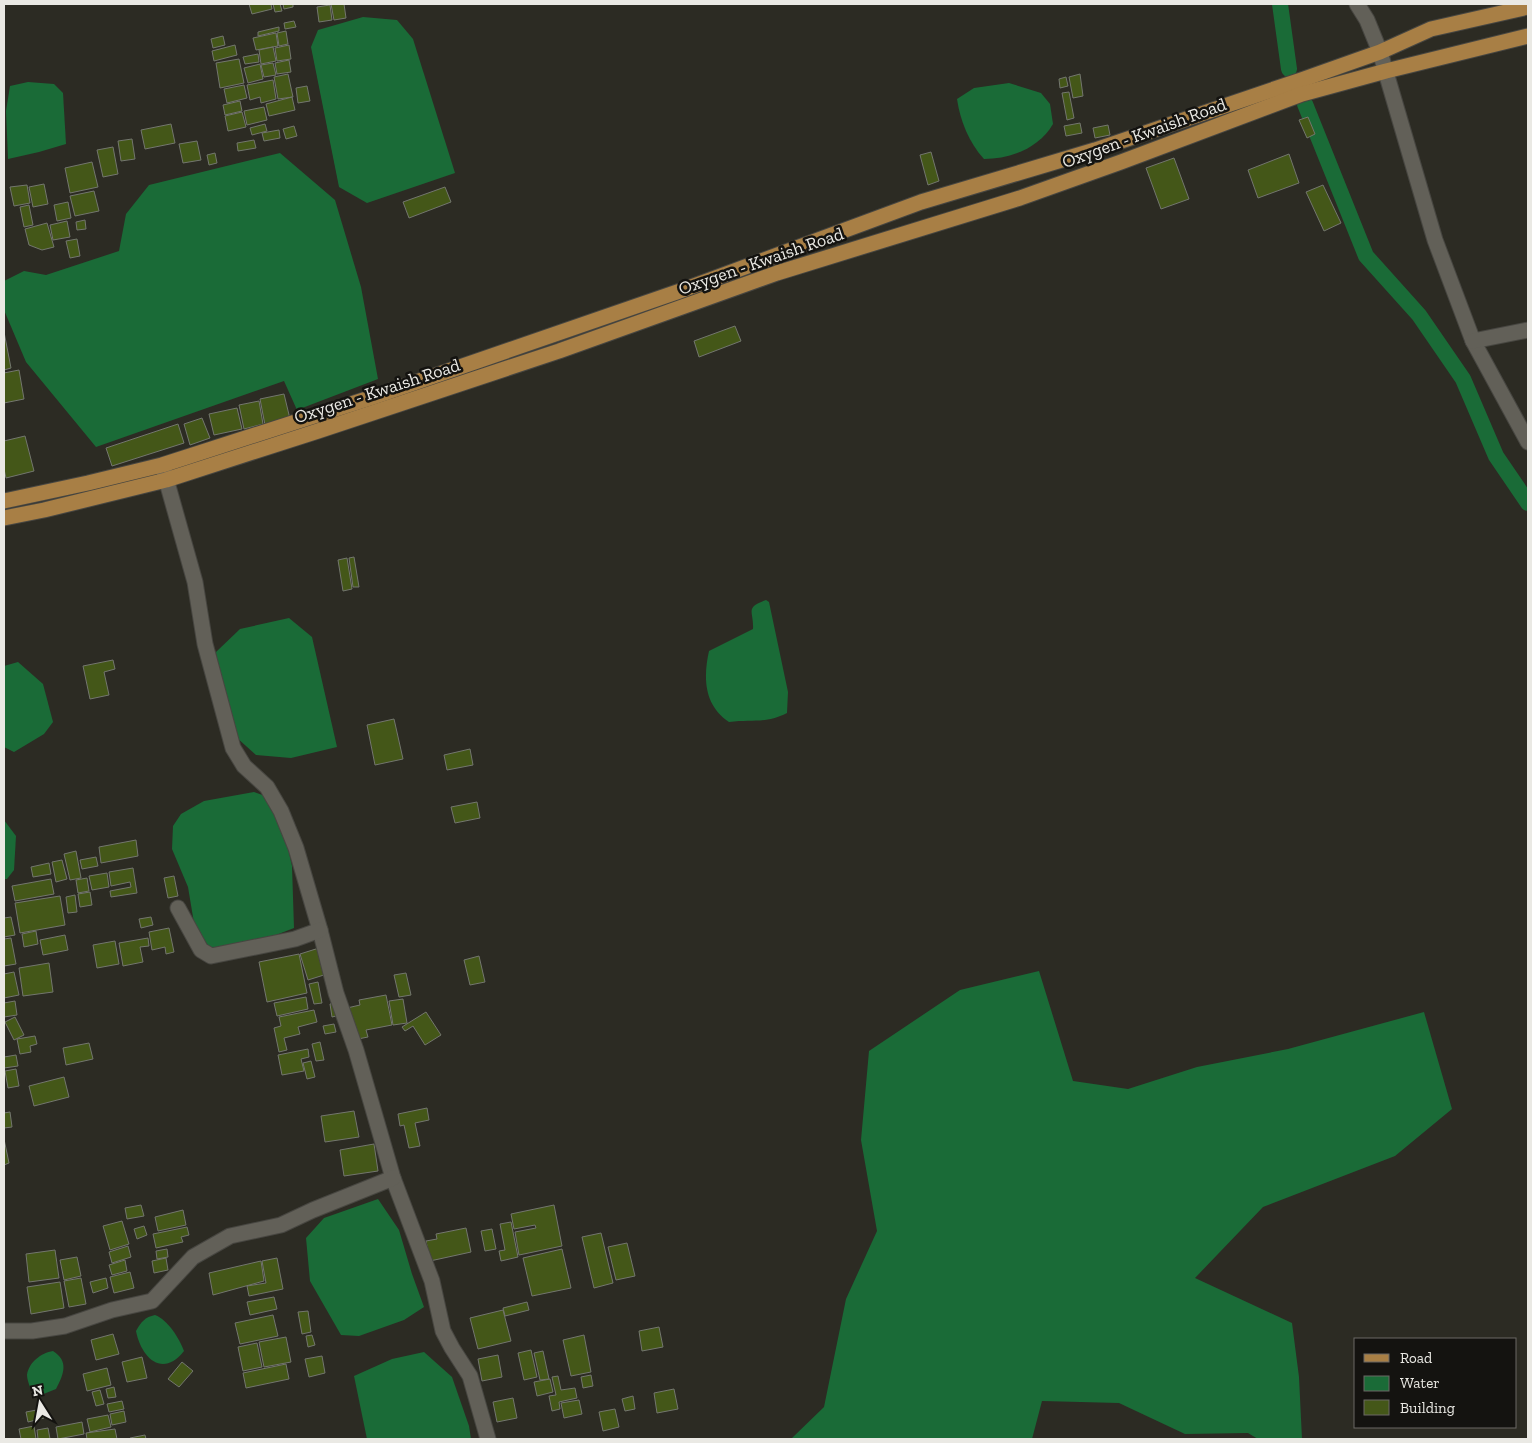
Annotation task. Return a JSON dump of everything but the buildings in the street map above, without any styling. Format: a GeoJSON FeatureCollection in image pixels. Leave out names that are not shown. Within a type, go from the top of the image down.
{"type":"FeatureCollection","features":[{"type":"Feature","properties":{"kind":"main road","name":"Oxygen - Kwaish Road"},"geometry":{"type":"LineString","coordinates":[[4,500],[88,483],[162,465],[372,397],[680,290],[921,202],[1095,150],[1304,82],[1380,52],[1431,29],[1528,7]]}},
{"type":"Feature","properties":{"kind":"main road","name":"Oxygen - Kwaish Road"},"geometry":{"type":"LineString","coordinates":[[4,518],[166,480],[318,431],[559,351],[777,273],[1020,198],[1302,94],[1528,36]]}},
{"type":"Feature","properties":{"kind":"street"},"geometry":{"type":"LineString","coordinates":[[1357,4],[1367,20],[1380,52],[1435,240],[1474,341],[1528,442]]}},
{"type":"Feature","properties":{"kind":"street"},"geometry":{"type":"LineString","coordinates":[[1474,341],[1528,330]]}},
{"type":"Feature","properties":{"kind":"street"},"geometry":{"type":"LineString","coordinates":[[162,465],[194,582],[205,644],[233,748],[244,766],[267,787],[281,811],[296,848],[336,993],[356,1050],[393,1178],[432,1281],[443,1331],[470,1376],[488,1439]]}},
{"type":"Feature","properties":{"kind":"street"},"geometry":{"type":"LineString","coordinates":[[178,908],[200,950],[211,956],[295,939],[320,930]]}},
{"type":"Feature","properties":{"kind":"street"},"geometry":{"type":"LineString","coordinates":[[4,1331],[32,1331],[65,1326],[112,1310],[152,1301],[193,1257],[230,1236],[281,1225],[393,1178]]}},
{"type":"Feature","properties":{"kind":"water"},"geometry":{"type":"Polygon","coordinates":[[[363,17],[397,20],[413,39],[455,173],[367,203],[339,187],[311,47],[318,30],[363,17]]]}},
{"type":"Feature","properties":{"kind":"water"},"geometry":{"type":"Polygon","coordinates":[[[28,82],[54,84],[63,93],[66,144],[8,159],[6,111],[10,86],[28,82]]]}},
{"type":"Feature","properties":{"kind":"water"},"geometry":{"type":"Polygon","coordinates":[[[1009,83],[1041,93],[1050,104],[1053,124],[1040,140],[1032,146],[1004,157],[984,159],[966,131],[957,99],[974,88],[1009,83]]]}},
{"type":"Feature","properties":{"kind":"water"},"geometry":{"type":"Polygon","coordinates":[[[280,153],[335,200],[361,287],[378,379],[297,410],[284,381],[96,447],[26,362],[4,310],[4,281],[24,271],[46,275],[119,251],[126,214],[149,185],[280,153]]]}},
{"type":"Feature","properties":{"kind":"water"},"geometry":{"type":"Polygon","coordinates":[[[766,600],[769,602],[788,692],[787,713],[772,719],[729,722],[714,708],[707,690],[706,671],[709,651],[753,629],[752,608],[766,600]]]}},
{"type":"Feature","properties":{"kind":"water"},"geometry":{"type":"Polygon","coordinates":[[[289,618],[312,637],[337,747],[291,758],[256,755],[236,737],[218,689],[216,652],[240,629],[289,618]]]}},
{"type":"Feature","properties":{"kind":"water"},"geometry":{"type":"Polygon","coordinates":[[[18,662],[43,684],[53,722],[44,734],[14,752],[4,747],[4,666],[18,662]]]}},
{"type":"Feature","properties":{"kind":"water"},"geometry":{"type":"Polygon","coordinates":[[[254,792],[268,797],[284,830],[292,866],[294,928],[258,942],[210,949],[194,923],[188,887],[172,849],[173,826],[181,814],[204,801],[254,792]]]}},
{"type":"Feature","properties":{"kind":"water"},"geometry":{"type":"Polygon","coordinates":[[[4,820],[16,836],[14,870],[7,879],[4,879],[4,820]]]}},
{"type":"Feature","properties":{"kind":"water"},"geometry":{"type":"Polygon","coordinates":[[[1039,971],[1073,1081],[1128,1089],[1197,1067],[1288,1049],[1424,1012],[1452,1109],[1395,1156],[1263,1207],[1195,1278],[1292,1323],[1299,1377],[1302,1439],[1258,1439],[1248,1433],[1185,1434],[1119,1403],[1042,1401],[1032,1439],[791,1439],[824,1407],[846,1299],[877,1231],[861,1140],[869,1051],[960,990],[1039,971]]]}},
{"type":"Feature","properties":{"kind":"water"},"geometry":{"type":"Polygon","coordinates":[[[378,1199],[399,1230],[424,1307],[404,1320],[359,1336],[341,1335],[310,1281],[306,1238],[324,1218],[378,1199]]]}},
{"type":"Feature","properties":{"kind":"water"},"geometry":{"type":"Polygon","coordinates":[[[155,1315],[160,1317],[172,1330],[184,1351],[176,1359],[168,1363],[160,1364],[148,1356],[136,1331],[144,1320],[155,1315]]]}},
{"type":"Feature","properties":{"kind":"water"},"geometry":{"type":"Polygon","coordinates":[[[53,1351],[63,1363],[63,1373],[56,1389],[41,1395],[30,1388],[27,1377],[28,1370],[36,1359],[53,1351]]]}},
{"type":"Feature","properties":{"kind":"water"},"geometry":{"type":"Polygon","coordinates":[[[424,1352],[452,1377],[469,1426],[471,1439],[367,1439],[354,1376],[392,1359],[424,1352]]]}},
{"type":"Feature","properties":{"kind":"waterway"},"geometry":{"type":"LineString","coordinates":[[1280,4],[1289,69]]}},
{"type":"Feature","properties":{"kind":"waterway"},"geometry":{"type":"LineString","coordinates":[[1305,104],[1366,256],[1419,315],[1463,379],[1496,456],[1528,503]]}}]}
